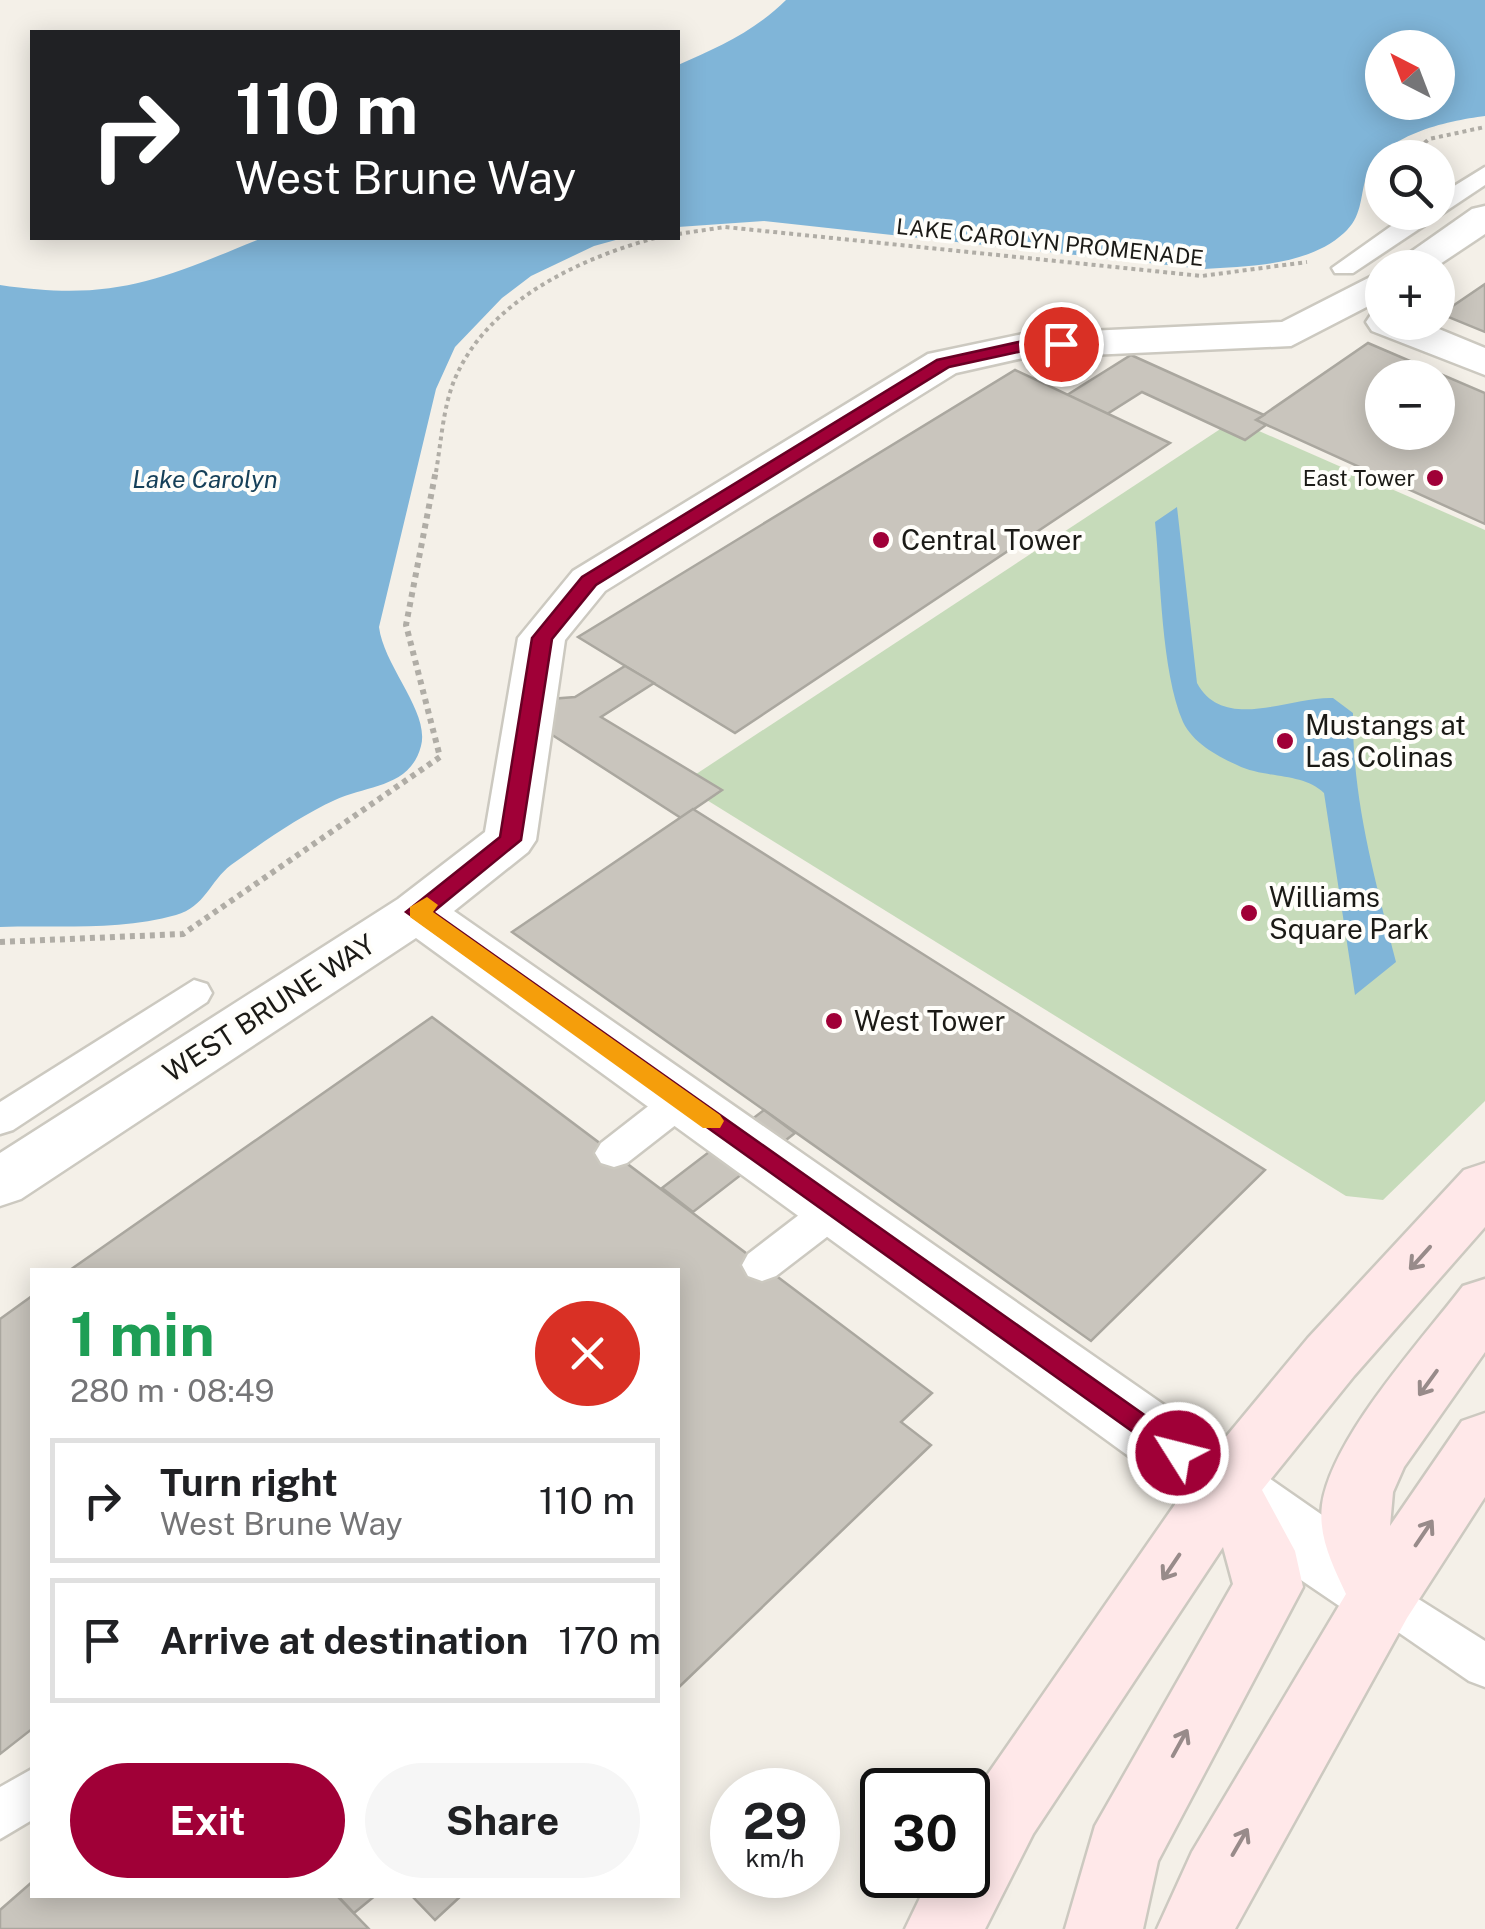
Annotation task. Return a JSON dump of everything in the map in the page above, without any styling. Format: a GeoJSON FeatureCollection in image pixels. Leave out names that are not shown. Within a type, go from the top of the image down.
{"type":"FeatureCollection","features":[{"type":"Feature","properties":{"kind":"main road"},"geometry":{"type":"LineString","coordinates":[[944,1929],[1007,1809],[1225,1486],[1331,1357],[1485,1186]]}},
{"type":"Feature","properties":{"kind":"main road"},"geometry":{"type":"LineString","coordinates":[[1382,1596],[1360,1553],[1358,1494],[1394,1429],[1485,1304]]}},
{"type":"Feature","properties":{"kind":"main road"},"geometry":{"type":"LineString","coordinates":[[1196,1929],[1219,1878],[1382,1596],[1485,1442]]}},
{"type":"Feature","properties":{"kind":"main road"},"geometry":{"type":"LineString","coordinates":[[1104,1929],[1122,1852],[1268,1587],[1260,1551],[1225,1486]]}},
{"type":"Feature","properties":{"kind":"street"},"geometry":{"type":"LineString","coordinates":[[1435,250],[1485,217]]}},
{"type":"Feature","properties":{"kind":"street","name":"WEST BRUNE WAY"},"geometry":{"type":"LineString","coordinates":[[0,1183],[418,912],[510,840],[542,638],[589,581],[943,363],[1023,346],[1291,334],[1365,301]]}},
{"type":"Feature","properties":{"kind":"street"},"geometry":{"type":"LineString","coordinates":[[1442,340],[1485,363]]}},
{"type":"Feature","properties":{"kind":"street"},"geometry":{"type":"LineString","coordinates":[[418,912],[1382,1596]]}},
{"type":"Feature","properties":{"kind":"lane"},"geometry":{"type":"LineString","coordinates":[[1455,194],[1485,174]]}},
{"type":"Feature","properties":{"kind":"lane"},"geometry":{"type":"LineString","coordinates":[[0,1120],[194,993]]}},
{"type":"Feature","properties":{"kind":"lane"},"geometry":{"type":"LineString","coordinates":[[614,1152],[682,1100]]}},
{"type":"Feature","properties":{"kind":"lane"},"geometry":{"type":"LineString","coordinates":[[762,1265],[835,1209]]}},
{"type":"Feature","properties":{"kind":"lane"},"geometry":{"type":"LineString","coordinates":[[1382,1596],[1485,1666]]}},
{"type":"Feature","properties":{"kind":"lane"},"geometry":{"type":"LineString","coordinates":[[0,1816],[30,1793]]}},
{"type":"Feature","properties":{"kind":"path"},"geometry":{"type":"LineString","coordinates":[[1428,140],[1485,127]]}},
{"type":"Feature","properties":{"kind":"path","name":"LAKE CAROLYN PROMENADE"},"geometry":{"type":"LineString","coordinates":[[680,234],[725,227],[1202,276],[1298,266],[1313,259]]}},
{"type":"Feature","properties":{"kind":"path"},"geometry":{"type":"LineString","coordinates":[[0,942],[183,934],[440,758],[406,625],[453,382],[477,341],[520,298],[604,252],[648,240]]}},
{"type":"Feature","properties":{"kind":"green space","name":"Williams Square Park"},"geometry":{"type":"Polygon","coordinates":[[[1234,420],[1485,530],[1485,1101],[1383,1200],[1346,1196],[681,784],[1234,420]]]}},
{"type":"Feature","properties":{"kind":"water"},"geometry":{"type":"Polygon","coordinates":[[[786,0],[1485,0],[1485,116],[1434,126],[1402,140],[1365,140],[1365,181],[1350,227],[1313,252],[1259,265],[1204,269],[764,221],[680,227],[680,64],[735,38],[786,0]]]}},
{"type":"Feature","properties":{"kind":"water","name":"Lake Carolyn"},"geometry":{"type":"Polygon","coordinates":[[[257,240],[616,240],[531,276],[502,298],[455,347],[436,389],[379,627],[422,733],[421,746],[407,770],[386,783],[335,800],[295,822],[231,865],[201,900],[176,915],[111,925],[0,927],[0,285],[40,290],[106,289],[194,265],[257,240]]]}},
{"type":"Feature","properties":{"kind":"water"},"geometry":{"type":"Polygon","coordinates":[[[1177,507],[1197,683],[1209,698],[1241,709],[1333,698],[1353,713],[1361,808],[1396,962],[1355,995],[1324,793],[1305,782],[1229,761],[1199,742],[1183,722],[1166,651],[1155,522],[1177,507]]]}},
{"type":"Feature","properties":{"kind":"building"},"geometry":{"type":"Polygon","coordinates":[[[1485,284],[1485,332],[1455,320],[1455,304],[1485,284]]]}},
{"type":"Feature","properties":{"kind":"building","name":"East Tower"},"geometry":{"type":"Polygon","coordinates":[[[1368,343],[1408,360],[1365,360],[1365,450],[1455,450],[1455,380],[1485,393],[1485,524],[1256,420],[1368,343]]]}},
{"type":"Feature","properties":{"kind":"building"},"geometry":{"type":"Polygon","coordinates":[[[1131,355],[1264,415],[1256,420],[1266,425],[1245,440],[1142,392],[1107,414],[1067,395],[1131,355]]]}},
{"type":"Feature","properties":{"kind":"building","name":"Central Tower"},"geometry":{"type":"Polygon","coordinates":[[[1015,370],[1170,443],[735,733],[578,637],[1015,370]]]}},
{"type":"Feature","properties":{"kind":"building"},"geometry":{"type":"Polygon","coordinates":[[[625,666],[654,683],[601,717],[722,790],[681,818],[543,729],[550,699],[575,697],[625,666]]]}},
{"type":"Feature","properties":{"kind":"building","name":"West Tower"},"geometry":{"type":"Polygon","coordinates":[[[693,809],[1265,1170],[1091,1341],[512,932],[693,809]]]}},
{"type":"Feature","properties":{"kind":"building"},"geometry":{"type":"Polygon","coordinates":[[[432,1017],[932,1393],[901,1422],[931,1445],[680,1686],[680,1268],[73,1268],[432,1017]]]}},
{"type":"Feature","properties":{"kind":"building"},"geometry":{"type":"Polygon","coordinates":[[[764,1110],[795,1133],[693,1212],[662,1188],[764,1110]]]}},
{"type":"Feature","properties":{"kind":"building"},"geometry":{"type":"Polygon","coordinates":[[[30,1297],[30,1731],[0,1754],[0,1319],[30,1297]]]}},
{"type":"Feature","properties":{"kind":"building"},"geometry":{"type":"Polygon","coordinates":[[[30,1884],[30,1898],[339,1898],[369,1929],[0,1929],[0,1910],[30,1884]]]}},
{"type":"Feature","properties":{"kind":"building"},"geometry":{"type":"Polygon","coordinates":[[[340,1898],[372,1898],[354,1913],[340,1898]]]}},
{"type":"Feature","properties":{"kind":"building"},"geometry":{"type":"Polygon","coordinates":[[[414,1898],[459,1898],[435,1920],[414,1898]]]}},
{"type":"Feature","properties":{"kind":"slow traffic"},"geometry":{"type":"LineString","coordinates":[[427,905],[418,912],[712,1121]]}},
{"type":"Feature","properties":{"kind":"place","name":"East Tower"},"geometry":{"type":"Point","coordinates":[1435,478]}},
{"type":"Feature","properties":{"kind":"place","name":"Central Tower"},"geometry":{"type":"Point","coordinates":[881,540]}},
{"type":"Feature","properties":{"kind":"place","name":"Mustangs at Las Colinas"},"geometry":{"type":"Point","coordinates":[1285,741]}},
{"type":"Feature","properties":{"kind":"place","name":"Williams Square Park"},"geometry":{"type":"Point","coordinates":[1249,913]}},
{"type":"Feature","properties":{"kind":"place","name":"West Tower"},"geometry":{"type":"Point","coordinates":[834,1021]}},
{"type":"Feature","properties":{"kind":"route"},"geometry":{"type":"LineString","coordinates":[[1061,344],[1023,346],[943,363],[589,581],[542,638],[510,840],[418,912],[1178,1453]]}}]}
